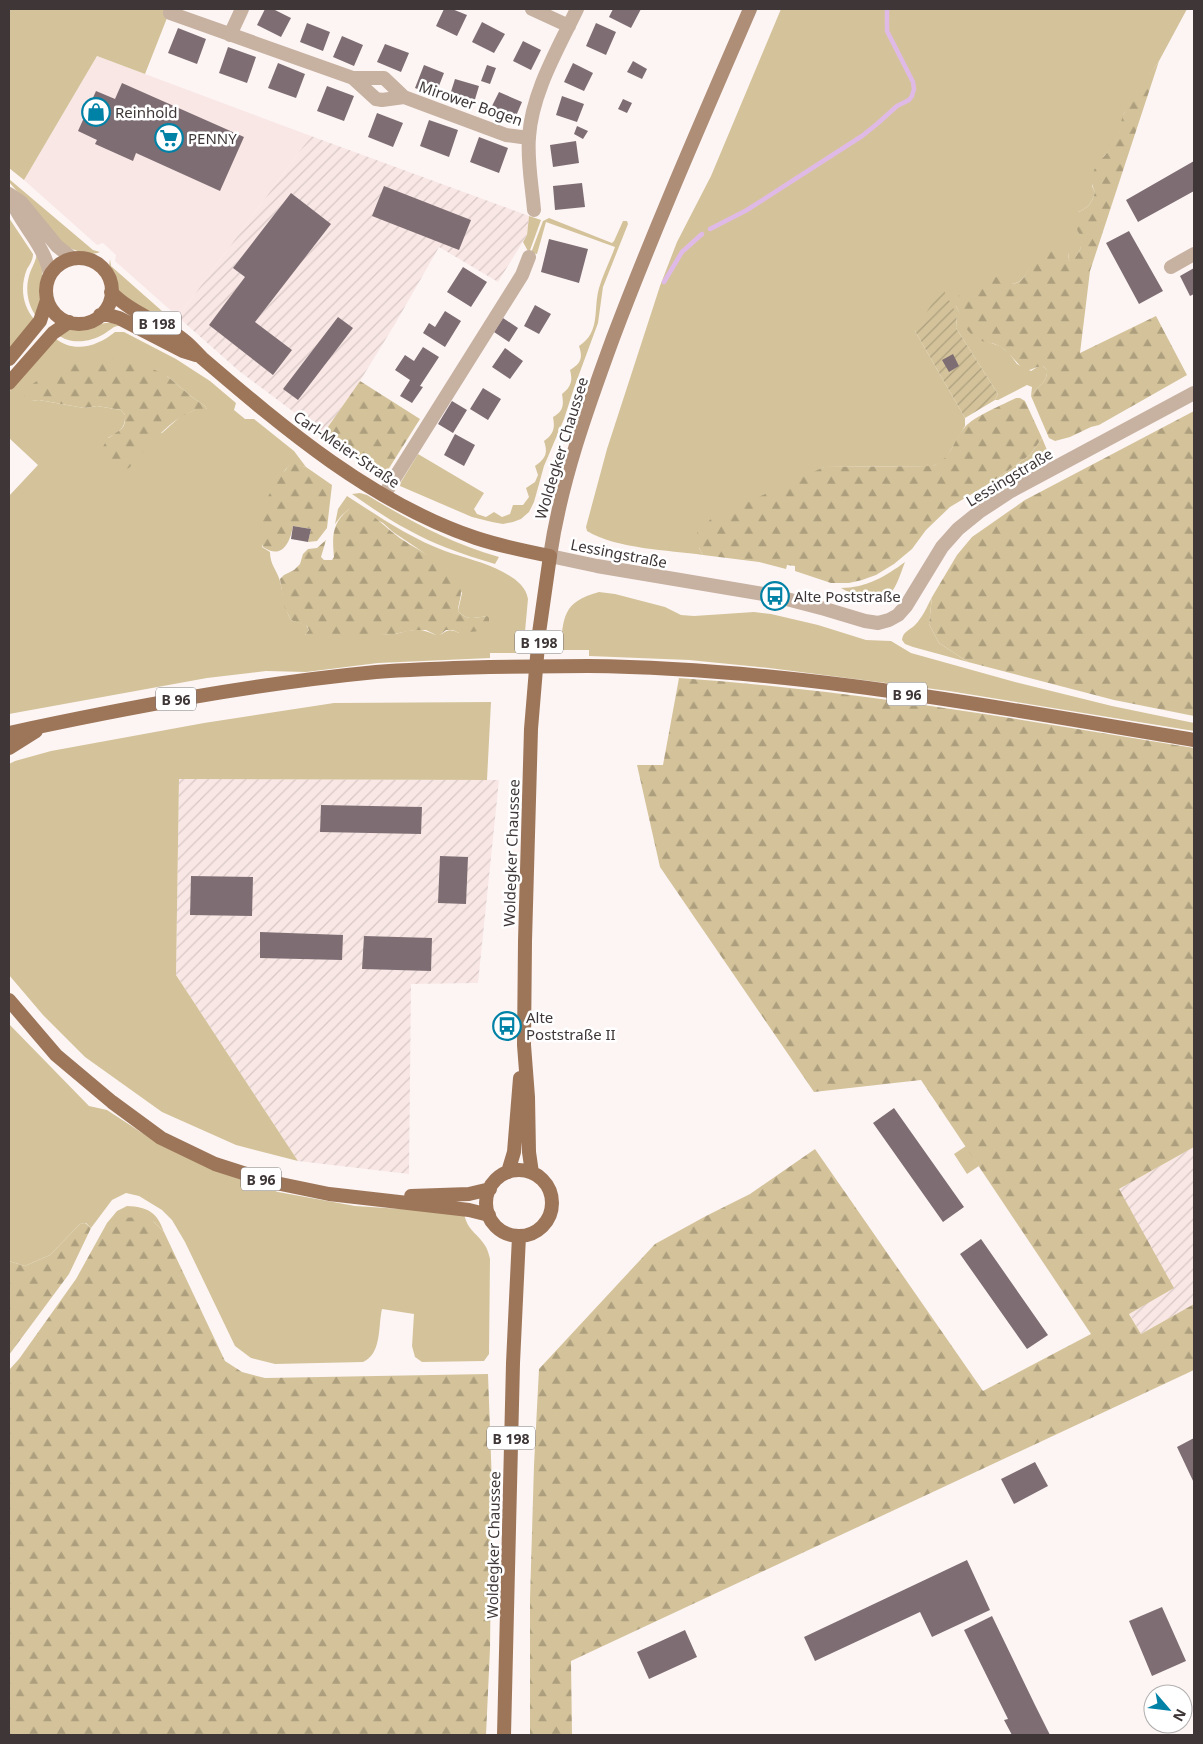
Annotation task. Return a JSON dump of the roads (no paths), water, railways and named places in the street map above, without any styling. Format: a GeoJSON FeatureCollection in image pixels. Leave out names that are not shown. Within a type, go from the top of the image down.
{"type":"FeatureCollection","features":[{"type":"Feature","properties":{"kind":"main road","name":"Woldegker Chaussee"},"geometry":{"type":"LineString","coordinates":[[508,1172],[514,1152],[524,1045],[531,729],[539,633],[556,519],[583,424],[631,290],[750,9]]}},
{"type":"Feature","properties":{"kind":"main road"},"geometry":{"type":"LineString","coordinates":[[9,359],[40,322],[47,300],[46,287],[50,274],[60,264],[72,258],[86,258],[99,265],[108,277],[111,292],[108,304],[100,315],[88,322],[76,324],[69,322],[56,314],[47,300]]}},
{"type":"Feature","properties":{"kind":"main road","name":"Carl-Meier-Straße"},"geometry":{"type":"LineString","coordinates":[[111,292],[126,305],[176,334],[304,442],[360,481],[426,518],[475,538],[500,546],[550,556]]}},
{"type":"Feature","properties":{"kind":"main road","name":"Carl-Meier-Straße"},"geometry":{"type":"LineString","coordinates":[[100,315],[119,318],[183,351],[201,357]]}},
{"type":"Feature","properties":{"kind":"main road"},"geometry":{"type":"LineString","coordinates":[[9,383],[53,333],[69,322]]}},
{"type":"Feature","properties":{"kind":"main road","name":"B 96"},"geometry":{"type":"LineString","coordinates":[[9,733],[176,699],[307,680],[378,672],[490,667],[588,666],[686,669],[767,676],[948,699],[1194,740]]}},
{"type":"Feature","properties":{"kind":"main road","name":"B 96"},"geometry":{"type":"LineString","coordinates":[[9,722],[45,725]]}},
{"type":"Feature","properties":{"kind":"main road","name":"B 96"},"geometry":{"type":"LineString","coordinates":[[9,748],[45,725]]}},
{"type":"Feature","properties":{"kind":"main road","name":"B 96"},"geometry":{"type":"LineString","coordinates":[[9,1000],[56,1055],[112,1102],[161,1138],[215,1164],[271,1182],[329,1194],[368,1197],[469,1194],[490,1189]]}},
{"type":"Feature","properties":{"kind":"main road","name":"Woldegker Chaussee"},"geometry":{"type":"LineString","coordinates":[[524,1045],[528,1097],[529,1152],[532,1173]]}},
{"type":"Feature","properties":{"kind":"main road"},"geometry":{"type":"LineString","coordinates":[[524,1171],[532,1173],[539,1177],[550,1193],[552,1205],[550,1214],[538,1230],[528,1235],[508,1234],[498,1229],[489,1215],[487,1206],[490,1189],[500,1176],[508,1172],[524,1171]]}},
{"type":"Feature","properties":{"kind":"main road"},"geometry":{"type":"LineString","coordinates":[[368,1197],[469,1210],[489,1215]]}},
{"type":"Feature","properties":{"kind":"main road","name":"Woldegker Chaussee"},"geometry":{"type":"LineString","coordinates":[[504,1735],[512,1363],[519,1236]]}},
{"type":"Feature","properties":{"kind":"street"},"geometry":{"type":"LineString","coordinates":[[230,35],[242,9]]}},
{"type":"Feature","properties":{"kind":"street"},"geometry":{"type":"LineString","coordinates":[[532,9],[569,26]]}},
{"type":"Feature","properties":{"kind":"street"},"geometry":{"type":"LineString","coordinates":[[534,210],[528,138],[531,119],[539,92],[577,9]]}},
{"type":"Feature","properties":{"kind":"street","name":"Mirower Bogen"},"geometry":{"type":"LineString","coordinates":[[170,13],[353,78],[384,78],[404,97],[506,135],[528,138]]}},
{"type":"Feature","properties":{"kind":"street","name":"Mirower Bogen"},"geometry":{"type":"LineString","coordinates":[[353,78],[376,99],[404,97]]}},
{"type":"Feature","properties":{"kind":"street"},"geometry":{"type":"LineString","coordinates":[[9,194],[21,202],[57,246],[72,258]]}},
{"type":"Feature","properties":{"kind":"street"},"geometry":{"type":"LineString","coordinates":[[9,194],[14,208],[45,254],[50,274]]}},
{"type":"Feature","properties":{"kind":"street"},"geometry":{"type":"LineString","coordinates":[[1171,267],[1194,254]]}},
{"type":"Feature","properties":{"kind":"street"},"geometry":{"type":"LineString","coordinates":[[384,495],[522,275],[529,257]]}},
{"type":"Feature","properties":{"kind":"street","name":"Lessingstraße"},"geometry":{"type":"LineString","coordinates":[[550,556],[605,568],[775,596],[864,621],[878,623],[898,615],[906,606],[942,548],[958,529],[979,512],[1011,491],[1194,393]]}},
{"type":"Feature","properties":{"kind":"waterway"},"geometry":{"type":"LineString","coordinates":[[710,229],[747,210],[862,136],[897,106],[909,100],[914,89],[913,82],[887,31],[887,9]]}},
{"type":"Feature","properties":{"kind":"waterway"},"geometry":{"type":"LineString","coordinates":[[664,282],[682,252],[702,234]]}},
{"type":"Feature","properties":{"kind":"place","name":"Reinhold"},"geometry":{"type":"Point","coordinates":[96,112]}},
{"type":"Feature","properties":{"kind":"place","name":"PENNY"},"geometry":{"type":"Point","coordinates":[169,138]}},
{"type":"Feature","properties":{"kind":"place","name":"Alte Poststraße"},"geometry":{"type":"Point","coordinates":[775,596]}},
{"type":"Feature","properties":{"kind":"place","name":"Alte Poststraße II"},"geometry":{"type":"Point","coordinates":[507,1026]}}]}
